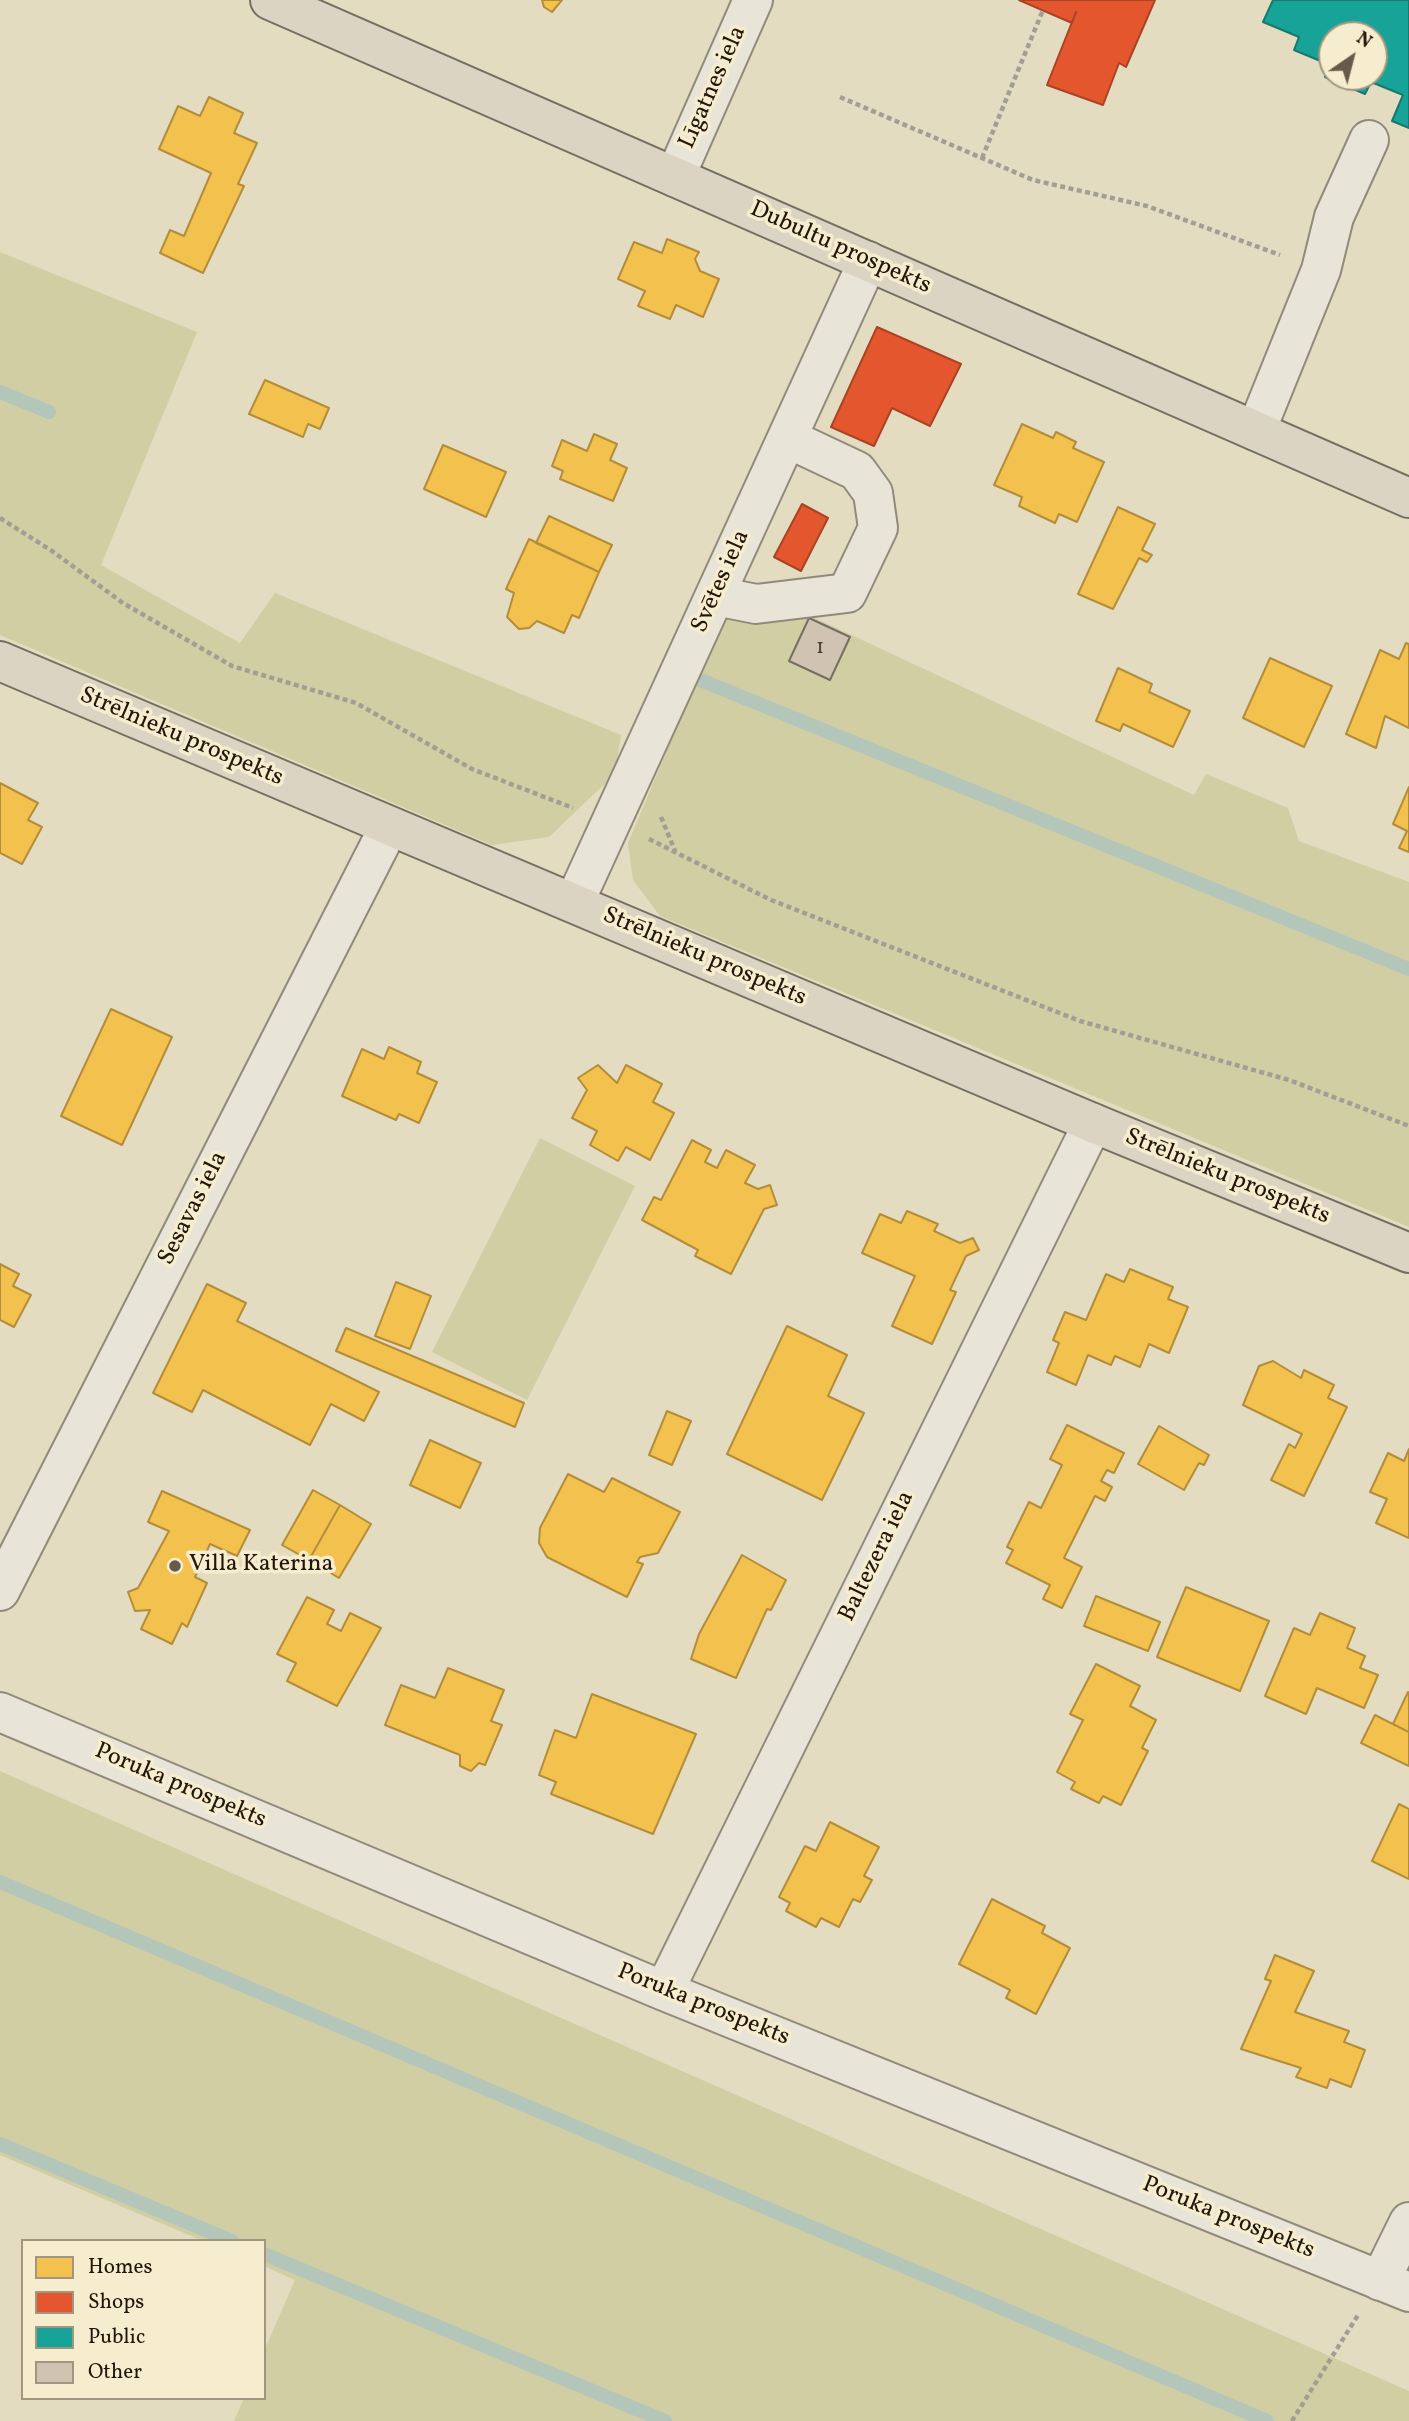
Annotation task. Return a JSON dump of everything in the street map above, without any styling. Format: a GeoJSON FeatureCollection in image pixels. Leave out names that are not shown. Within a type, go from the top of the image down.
{"type":"FeatureCollection","features":[{"type":"Feature","properties":{"kind":"main road","name":"Dubultu prospekts"},"geometry":{"type":"LineString","coordinates":[[270,0],[1409,498]]}},
{"type":"Feature","properties":{"kind":"main road","name":"Strēlnieku prospekts"},"geometry":{"type":"LineString","coordinates":[[0,661],[1093,1123],[1409,1253]]}},
{"type":"Feature","properties":{"kind":"street","name":"Līgatnes iela"},"geometry":{"type":"LineString","coordinates":[[675,177],[753,0]]}},
{"type":"Feature","properties":{"kind":"street"},"geometry":{"type":"LineString","coordinates":[[1256,431],[1321,270],[1334,217],[1369,140]]}},
{"type":"Feature","properties":{"kind":"street","name":"Svētes iela"},"geometry":{"type":"LineString","coordinates":[[574,903],[868,261]]}},
{"type":"Feature","properties":{"kind":"street"},"geometry":{"type":"LineString","coordinates":[[716,596],[755,604],[847,593],[878,528],[873,494],[856,471],[788,438]]}},
{"type":"Feature","properties":{"kind":"street","name":"Sesavas iela"},"geometry":{"type":"LineString","coordinates":[[0,1591],[389,827]]}},
{"type":"Feature","properties":{"kind":"street","name":"Baltezera iela"},"geometry":{"type":"LineString","coordinates":[[664,1990],[1093,1123]]}},
{"type":"Feature","properties":{"kind":"street","name":"Poruka prospekts"},"geometry":{"type":"LineString","coordinates":[[0,1712],[664,1990],[1395,2286]]}},
{"type":"Feature","properties":{"kind":"street"},"geometry":{"type":"LineString","coordinates":[[1395,2286],[1409,2222]]}},
{"type":"Feature","properties":{"kind":"path"},"geometry":{"type":"LineString","coordinates":[[982,158],[1043,10]]}},
{"type":"Feature","properties":{"kind":"path"},"geometry":{"type":"LineString","coordinates":[[840,97],[1033,180],[1147,206],[1321,270]]}},
{"type":"Feature","properties":{"kind":"path"},"geometry":{"type":"LineString","coordinates":[[0,517],[123,603],[232,666],[356,703],[472,768],[613,821],[771,900],[1067,1016],[1289,1080],[1409,1126]]}},
{"type":"Feature","properties":{"kind":"path"},"geometry":{"type":"LineString","coordinates":[[1292,2421],[1395,2286]]}},
{"type":"Feature","properties":{"kind":"shaded area"},"geometry":{"type":"Polygon","coordinates":[[[0,252],[197,332],[101,565],[240,643],[275,593],[621,735],[615,774],[549,837],[492,845],[0,635],[0,252]]]}},
{"type":"Feature","properties":{"kind":"shaded area"},"geometry":{"type":"Polygon","coordinates":[[[738,582],[1194,795],[1206,774],[1288,808],[1299,841],[1409,882],[1409,1227],[660,916],[633,880],[628,843],[738,582]]]}},
{"type":"Feature","properties":{"kind":"shaded area"},"geometry":{"type":"Polygon","coordinates":[[[540,1138],[635,1186],[527,1400],[432,1352],[540,1138]]]}},
{"type":"Feature","properties":{"kind":"shaded area"},"geometry":{"type":"Polygon","coordinates":[[[0,1771],[1409,2391],[1409,2421],[234,2421],[243,2400],[266,2400],[266,2346],[295,2280],[266,2267],[266,2239],[198,2239],[0,2155],[0,1771]]]}},
{"type":"Feature","properties":{"kind":"building: Homes"},"geometry":{"type":"Polygon","coordinates":[[[542,0],[562,0],[552,12],[544,7],[542,0]]]}},
{"type":"Feature","properties":{"kind":"building: Homes"},"geometry":{"type":"Polygon","coordinates":[[[209,97],[243,113],[234,133],[257,143],[238,184],[244,186],[203,273],[160,253],[170,230],[184,236],[211,173],[159,149],[178,106],[200,116],[209,97]]]}},
{"type":"Feature","properties":{"kind":"building: Homes"},"geometry":{"type":"Polygon","coordinates":[[[667,239],[699,252],[695,259],[700,271],[719,279],[703,317],[676,305],[670,319],[638,306],[645,291],[618,279],[634,242],[662,253],[667,239]]]}},
{"type":"Feature","properties":{"kind":"building: Homes"},"geometry":{"type":"Polygon","coordinates":[[[265,380],[329,408],[320,429],[308,424],[303,437],[249,414],[265,380]]]}},
{"type":"Feature","properties":{"kind":"building: Homes"},"geometry":{"type":"Polygon","coordinates":[[[1022,424],[1053,438],[1056,432],[1076,442],[1073,448],[1104,462],[1077,522],[1059,514],[1055,523],[1019,506],[1022,497],[994,485],[1022,424]]]}},
{"type":"Feature","properties":{"kind":"building: Homes"},"geometry":{"type":"Polygon","coordinates":[[[594,434],[617,444],[610,460],[627,468],[613,501],[560,479],[563,471],[552,466],[562,440],[587,451],[594,434]]]}},
{"type":"Feature","properties":{"kind":"building: Homes"},"geometry":{"type":"Polygon","coordinates":[[[443,445],[506,472],[486,517],[424,489],[443,445]]]}},
{"type":"Feature","properties":{"kind":"building: Homes"},"geometry":{"type":"Polygon","coordinates":[[[1118,507],[1155,524],[1142,550],[1152,555],[1147,562],[1139,558],[1113,609],[1078,594],[1118,507]]]}},
{"type":"Feature","properties":{"kind":"building: Homes"},"geometry":{"type":"Polygon","coordinates":[[[549,516],[612,545],[599,572],[536,543],[549,516]]]}},
{"type":"Feature","properties":{"kind":"building: Homes"},"geometry":{"type":"Polygon","coordinates":[[[529,539],[599,572],[579,618],[572,615],[564,633],[537,621],[529,628],[519,629],[507,617],[514,593],[506,589],[529,539]]]}},
{"type":"Feature","properties":{"kind":"building: Homes"},"geometry":{"type":"Polygon","coordinates":[[[1406,643],[1409,644],[1409,728],[1385,716],[1376,748],[1346,734],[1380,650],[1399,659],[1406,643]]]}},
{"type":"Feature","properties":{"kind":"building: Homes"},"geometry":{"type":"Polygon","coordinates":[[[1270,658],[1332,686],[1304,747],[1243,718],[1270,658]]]}},
{"type":"Feature","properties":{"kind":"building: Homes"},"geometry":{"type":"Polygon","coordinates":[[[1118,668],[1152,684],[1149,692],[1190,711],[1173,747],[1123,724],[1120,731],[1096,721],[1118,668]]]}},
{"type":"Feature","properties":{"kind":"building: Homes"},"geometry":{"type":"Polygon","coordinates":[[[0,783],[38,803],[28,820],[42,827],[22,864],[0,853],[0,783]]]}},
{"type":"Feature","properties":{"kind":"building: Homes"},"geometry":{"type":"Polygon","coordinates":[[[1409,787],[1409,852],[1399,848],[1407,831],[1393,824],[1409,787]]]}},
{"type":"Feature","properties":{"kind":"building: Homes"},"geometry":{"type":"Polygon","coordinates":[[[111,1009],[172,1037],[122,1145],[61,1116],[111,1009]]]}},
{"type":"Feature","properties":{"kind":"building: Homes"},"geometry":{"type":"Polygon","coordinates":[[[389,1047],[421,1062],[417,1073],[437,1082],[419,1123],[399,1114],[396,1120],[342,1096],[362,1049],[384,1059],[389,1047]]]}},
{"type":"Feature","properties":{"kind":"building: Homes"},"geometry":{"type":"Polygon","coordinates":[[[598,1065],[617,1083],[626,1065],[662,1084],[653,1102],[674,1113],[650,1160],[626,1147],[618,1161],[590,1145],[597,1131],[572,1118],[587,1090],[578,1078],[598,1065]]]}},
{"type":"Feature","properties":{"kind":"building: Homes"},"geometry":{"type":"Polygon","coordinates":[[[692,1140],[711,1150],[705,1162],[717,1168],[726,1150],[755,1165],[745,1183],[758,1189],[770,1185],[777,1205],[764,1209],[731,1274],[695,1256],[698,1250],[642,1220],[654,1197],[661,1200],[692,1140]]]}},
{"type":"Feature","properties":{"kind":"building: Homes"},"geometry":{"type":"Polygon","coordinates":[[[907,1211],[938,1224],[934,1231],[960,1243],[973,1238],[979,1250],[966,1256],[950,1290],[956,1292],[932,1344],[892,1326],[915,1276],[862,1253],[880,1214],[901,1223],[907,1211]]]}},
{"type":"Feature","properties":{"kind":"building: Homes"},"geometry":{"type":"Polygon","coordinates":[[[0,1264],[19,1274],[13,1286],[31,1295],[14,1327],[0,1320],[0,1264]]]}},
{"type":"Feature","properties":{"kind":"building: Homes"},"geometry":{"type":"Polygon","coordinates":[[[1130,1269],[1173,1287],[1168,1299],[1188,1307],[1169,1353],[1149,1344],[1140,1367],[1115,1356],[1111,1365],[1088,1355],[1076,1385],[1047,1372],[1059,1343],[1053,1340],[1065,1312],[1086,1320],[1106,1274],[1124,1282],[1130,1269]]]}},
{"type":"Feature","properties":{"kind":"building: Homes"},"geometry":{"type":"Polygon","coordinates":[[[396,1282],[431,1296],[410,1349],[375,1336],[396,1282]]]}},
{"type":"Feature","properties":{"kind":"building: Homes"},"geometry":{"type":"Polygon","coordinates":[[[207,1284],[246,1303],[237,1321],[379,1392],[364,1421],[331,1404],[310,1445],[203,1390],[192,1412],[153,1393],[207,1284]]]}},
{"type":"Feature","properties":{"kind":"building: Homes"},"geometry":{"type":"Polygon","coordinates":[[[787,1326],[847,1355],[828,1396],[864,1413],[822,1500],[727,1454],[787,1326]]]}},
{"type":"Feature","properties":{"kind":"building: Homes"},"geometry":{"type":"Polygon","coordinates":[[[346,1328],[524,1403],[515,1427],[336,1351],[346,1328]]]}},
{"type":"Feature","properties":{"kind":"building: Homes"},"geometry":{"type":"Polygon","coordinates":[[[1273,1361],[1301,1378],[1304,1370],[1334,1385],[1328,1398],[1347,1407],[1304,1496],[1271,1480],[1289,1444],[1295,1448],[1302,1434],[1243,1405],[1259,1366],[1273,1361]]]}},
{"type":"Feature","properties":{"kind":"building: Homes"},"geometry":{"type":"Polygon","coordinates":[[[667,1411],[691,1421],[672,1465],[649,1455],[667,1411]]]}},
{"type":"Feature","properties":{"kind":"building: Homes"},"geometry":{"type":"Polygon","coordinates":[[[1067,1425],[1124,1453],[1114,1473],[1107,1470],[1101,1481],[1112,1487],[1105,1501],[1095,1496],[1064,1558],[1082,1567],[1062,1608],[1043,1599],[1050,1585],[1006,1563],[1013,1550],[1007,1547],[1029,1502],[1041,1508],[1062,1465],[1050,1459],[1067,1425]]]}},
{"type":"Feature","properties":{"kind":"building: Homes"},"geometry":{"type":"Polygon","coordinates":[[[1159,1426],[1209,1455],[1204,1465],[1199,1463],[1184,1490],[1138,1464],[1159,1426]]]}},
{"type":"Feature","properties":{"kind":"building: Homes"},"geometry":{"type":"Polygon","coordinates":[[[430,1440],[481,1463],[460,1508],[410,1485],[430,1440]]]}},
{"type":"Feature","properties":{"kind":"building: Homes"},"geometry":{"type":"Polygon","coordinates":[[[1409,1449],[1409,1538],[1376,1523],[1387,1499],[1370,1492],[1388,1453],[1404,1461],[1409,1449]]]}},
{"type":"Feature","properties":{"kind":"building: Homes"},"geometry":{"type":"Polygon","coordinates":[[[568,1474],[604,1492],[612,1478],[680,1512],[658,1553],[640,1557],[637,1562],[643,1564],[627,1597],[547,1557],[539,1543],[540,1528],[568,1474]]]}},
{"type":"Feature","properties":{"kind":"building: Homes"},"geometry":{"type":"Polygon","coordinates":[[[313,1490],[340,1505],[309,1560],[282,1545],[313,1490]]]}},
{"type":"Feature","properties":{"kind":"building: Homes","name":"Villa Katerina"},"geometry":{"type":"Polygon","coordinates":[[[162,1491],[250,1530],[237,1556],[210,1544],[195,1577],[207,1583],[187,1627],[182,1623],[172,1644],[141,1629],[150,1610],[135,1611],[128,1592],[138,1588],[169,1531],[148,1522],[162,1491]]]}},
{"type":"Feature","properties":{"kind":"building: Homes"},"geometry":{"type":"Polygon","coordinates":[[[340,1505],[371,1524],[339,1578],[309,1560],[340,1505]]]}},
{"type":"Feature","properties":{"kind":"building: Homes"},"geometry":{"type":"Polygon","coordinates":[[[742,1555],[786,1580],[771,1610],[767,1609],[736,1678],[691,1659],[699,1634],[742,1555]]]}},
{"type":"Feature","properties":{"kind":"building: Homes"},"geometry":{"type":"Polygon","coordinates":[[[1186,1587],[1269,1621],[1240,1691],[1157,1657],[1186,1587]]]}},
{"type":"Feature","properties":{"kind":"building: Homes"},"geometry":{"type":"Polygon","coordinates":[[[1096,1596],[1160,1622],[1148,1651],[1084,1626],[1096,1596]]]}},
{"type":"Feature","properties":{"kind":"building: Homes"},"geometry":{"type":"Polygon","coordinates":[[[307,1597],[334,1610],[327,1624],[341,1631],[350,1613],[381,1628],[337,1706],[287,1681],[296,1663],[277,1654],[307,1597]]]}},
{"type":"Feature","properties":{"kind":"building: Homes"},"geometry":{"type":"Polygon","coordinates":[[[1320,1613],[1355,1628],[1347,1648],[1365,1656],[1360,1668],[1378,1675],[1364,1708],[1317,1688],[1306,1714],[1265,1696],[1294,1628],[1310,1635],[1320,1613]]]}},
{"type":"Feature","properties":{"kind":"building: Homes"},"geometry":{"type":"Polygon","coordinates":[[[1096,1664],[1140,1686],[1130,1706],[1156,1720],[1142,1748],[1148,1751],[1121,1805],[1103,1796],[1099,1803],[1071,1789],[1075,1782],[1057,1772],[1083,1720],[1070,1714],[1096,1664]]]}},
{"type":"Feature","properties":{"kind":"building: Homes"},"geometry":{"type":"Polygon","coordinates":[[[448,1668],[504,1690],[491,1721],[502,1725],[485,1765],[479,1763],[471,1771],[460,1766],[460,1755],[385,1725],[401,1685],[435,1698],[448,1668]]]}},
{"type":"Feature","properties":{"kind":"building: Homes"},"geometry":{"type":"Polygon","coordinates":[[[1409,1693],[1409,1732],[1393,1724],[1409,1693]]]}},
{"type":"Feature","properties":{"kind":"building: Homes"},"geometry":{"type":"Polygon","coordinates":[[[592,1694],[696,1734],[653,1834],[551,1794],[556,1782],[539,1775],[555,1730],[576,1738],[592,1694]]]}},
{"type":"Feature","properties":{"kind":"building: Homes"},"geometry":{"type":"Polygon","coordinates":[[[1375,1715],[1409,1732],[1409,1766],[1361,1743],[1375,1715]]]}},
{"type":"Feature","properties":{"kind":"building: Homes"},"geometry":{"type":"Polygon","coordinates":[[[1399,1804],[1409,1809],[1409,1879],[1372,1861],[1399,1804]]]}},
{"type":"Feature","properties":{"kind":"building: Homes"},"geometry":{"type":"Polygon","coordinates":[[[830,1822],[879,1847],[864,1876],[872,1880],[860,1902],[853,1899],[839,1927],[821,1918],[816,1927],[786,1911],[790,1903],[779,1897],[805,1846],[816,1851],[830,1822]]]}},
{"type":"Feature","properties":{"kind":"building: Homes"},"geometry":{"type":"Polygon","coordinates":[[[992,1899],[1045,1926],[1042,1933],[1070,1948],[1036,2014],[1006,1998],[1010,1990],[959,1964],[992,1899]]]}},
{"type":"Feature","properties":{"kind":"building: Homes"},"geometry":{"type":"Polygon","coordinates":[[[1275,1955],[1314,1971],[1295,2012],[1349,2031],[1344,2042],[1365,2050],[1351,2087],[1330,2079],[1327,2088],[1296,2077],[1301,2068],[1241,2049],[1271,1981],[1265,1979],[1275,1955]]]}},
{"type":"Feature","properties":{"kind":"building: Shops"},"geometry":{"type":"Polygon","coordinates":[[[1019,0],[1155,0],[1126,67],[1119,63],[1103,105],[1047,85],[1072,23],[1019,0]]]}},
{"type":"Feature","properties":{"kind":"building: Shops"},"geometry":{"type":"Polygon","coordinates":[[[877,327],[961,364],[930,426],[892,408],[874,446],[831,427],[877,327]]]}},
{"type":"Feature","properties":{"kind":"building: Shops"},"geometry":{"type":"Polygon","coordinates":[[[802,504],[828,518],[801,571],[774,557],[802,504]]]}},
{"type":"Feature","properties":{"kind":"building: Public"},"geometry":{"type":"Polygon","coordinates":[[[1273,0],[1409,0],[1409,128],[1392,121],[1403,95],[1388,89],[1388,21],[1318,21],[1318,60],[1294,50],[1299,37],[1263,22],[1273,0]]]}},
{"type":"Feature","properties":{"kind":"building: Other"},"geometry":{"type":"Polygon","coordinates":[[[809,618],[850,637],[830,680],[789,661],[809,618]]]}},
{"type":"Feature","properties":{"kind":"waterway"},"geometry":{"type":"LineString","coordinates":[[0,392],[49,412]]}},
{"type":"Feature","properties":{"kind":"waterway"},"geometry":{"type":"LineString","coordinates":[[698,679],[1409,969]]}},
{"type":"Feature","properties":{"kind":"waterway"},"geometry":{"type":"LineString","coordinates":[[0,1882],[1267,2421]]}},
{"type":"Feature","properties":{"kind":"waterway"},"geometry":{"type":"LineString","coordinates":[[0,2144],[227,2239]]}},
{"type":"Feature","properties":{"kind":"waterway"},"geometry":{"type":"LineString","coordinates":[[266,2255],[665,2421]]}},
{"type":"Feature","properties":{"kind":"place","name":"Villa Katerina"},"geometry":{"type":"Point","coordinates":[175,1566]}}]}
